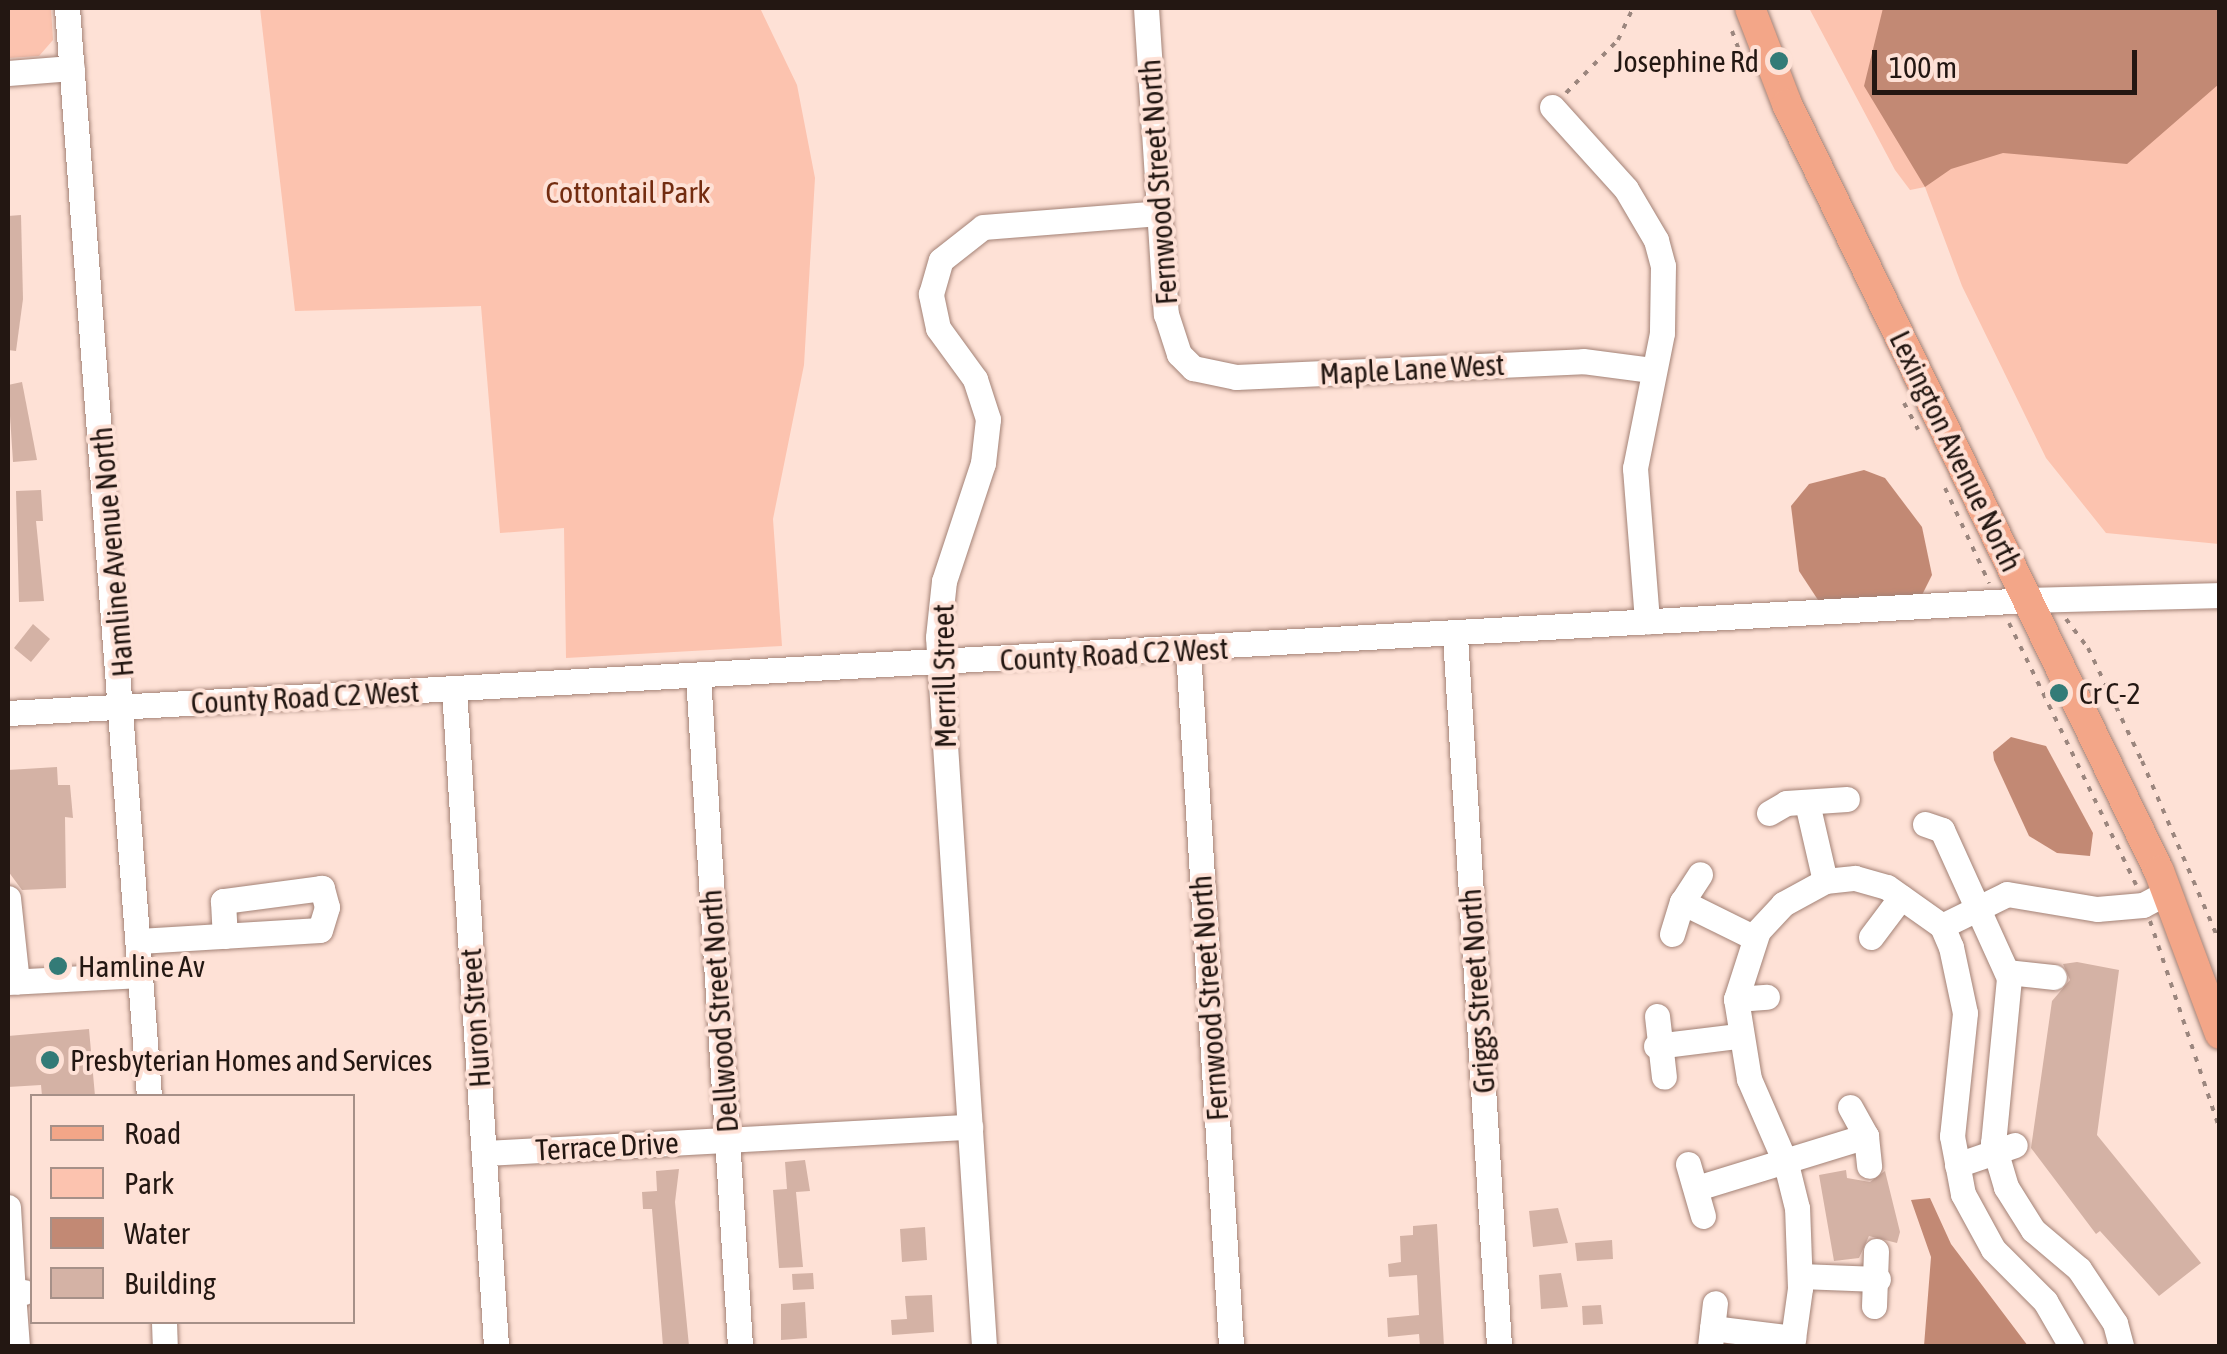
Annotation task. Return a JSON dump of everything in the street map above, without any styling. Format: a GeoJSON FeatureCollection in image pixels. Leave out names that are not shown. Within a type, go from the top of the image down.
{"type":"FeatureCollection","features":[{"type":"Feature","properties":{"kind":"main road","name":"Lexington Avenue North"},"geometry":{"type":"LineString","coordinates":[[1740,15],[1787,104],[2013,601],[2220,1034]]}},
{"type":"Feature","properties":{"kind":"street","name":"Hamline Avenue North"},"geometry":{"type":"LineString","coordinates":[[67,8],[124,706],[149,1094]]}},
{"type":"Feature","properties":{"kind":"street","name":"Fernwood Street North"},"geometry":{"type":"LineString","coordinates":[[1146,8],[1166,314],[1179,354]]}},
{"type":"Feature","properties":{"kind":"street"},"geometry":{"type":"LineString","coordinates":[[8,72],[72,68]]}},
{"type":"Feature","properties":{"kind":"street"},"geometry":{"type":"LineString","coordinates":[[1552,107],[1626,189],[1656,240],[1666,294],[1635,468],[1647,622]]}},
{"type":"Feature","properties":{"kind":"street","name":"Merrill Street"},"geometry":{"type":"LineString","coordinates":[[984,1346],[939,664],[944,582],[988,439],[976,379],[933,312],[942,260],[983,227],[1159,213]]}},
{"type":"Feature","properties":{"kind":"street","name":"Maple Lane West"},"geometry":{"type":"LineString","coordinates":[[1179,354],[1193,368],[1236,376],[1583,361],[1651,370]]}},
{"type":"Feature","properties":{"kind":"street","name":"County Road C2 West"},"geometry":{"type":"LineString","coordinates":[[8,712],[1455,636],[2013,601],[2220,595]]}},
{"type":"Feature","properties":{"kind":"street","name":"Griggs Street North"},"geometry":{"type":"LineString","coordinates":[[1455,636],[1500,1346]]}},
{"type":"Feature","properties":{"kind":"street","name":"Fernwood Street North"},"geometry":{"type":"LineString","coordinates":[[1188,650],[1231,1346]]}},
{"type":"Feature","properties":{"kind":"street","name":"Dellwood Street North"},"geometry":{"type":"LineString","coordinates":[[698,676],[740,1346]]}},
{"type":"Feature","properties":{"kind":"street","name":"Huron Street"},"geometry":{"type":"LineString","coordinates":[[454,689],[496,1346]]}},
{"type":"Feature","properties":{"kind":"street"},"geometry":{"type":"LineString","coordinates":[[1769,813],[1786,803],[1847,798]]}},
{"type":"Feature","properties":{"kind":"street"},"geometry":{"type":"LineString","coordinates":[[1807,803],[1825,880]]}},
{"type":"Feature","properties":{"kind":"street"},"geometry":{"type":"LineString","coordinates":[[1925,824],[1942,830],[2007,972],[1994,1112],[2009,1145],[2006,1186],[2032,1230],[2079,1269],[2115,1323],[2120,1346]]}},
{"type":"Feature","properties":{"kind":"street"},"geometry":{"type":"LineString","coordinates":[[1672,934],[1682,902],[1700,874]]}},
{"type":"Feature","properties":{"kind":"street"},"geometry":{"type":"LineString","coordinates":[[1712,1326],[1793,1342],[1800,1276],[1797,1208],[1786,1164],[1738,1036],[1736,999],[1755,938],[1783,904],[1825,880],[1856,878],[1901,897],[1942,926],[1962,975],[1965,1013],[1952,1136],[1963,1194],[1992,1249],[2045,1301],[2071,1346]]}},
{"type":"Feature","properties":{"kind":"street"},"geometry":{"type":"LineString","coordinates":[[1942,926],[2006,894],[2097,909],[2155,898]]}},
{"type":"Feature","properties":{"kind":"street"},"geometry":{"type":"LineString","coordinates":[[1871,937],[1901,897]]}},
{"type":"Feature","properties":{"kind":"street"},"geometry":{"type":"LineString","coordinates":[[1682,902],[1755,938]]}},
{"type":"Feature","properties":{"kind":"street"},"geometry":{"type":"LineString","coordinates":[[9,915],[12,982],[141,975]]}},
{"type":"Feature","properties":{"kind":"street"},"geometry":{"type":"LineString","coordinates":[[139,941],[225,936]]}},
{"type":"Feature","properties":{"kind":"street"},"geometry":{"type":"LineString","coordinates":[[2007,972],[2054,977]]}},
{"type":"Feature","properties":{"kind":"street"},"geometry":{"type":"LineString","coordinates":[[1736,999],[1768,997]]}},
{"type":"Feature","properties":{"kind":"street"},"geometry":{"type":"LineString","coordinates":[[1658,1016],[1656,1046],[1664,1078]]}},
{"type":"Feature","properties":{"kind":"street"},"geometry":{"type":"LineString","coordinates":[[1656,1046],[1738,1036]]}},
{"type":"Feature","properties":{"kind":"street"},"geometry":{"type":"LineString","coordinates":[[1850,1107],[1866,1136],[1869,1166]]}},
{"type":"Feature","properties":{"kind":"street","name":"Terrace Drive"},"geometry":{"type":"LineString","coordinates":[[484,1153],[970,1127]]}},
{"type":"Feature","properties":{"kind":"street"},"geometry":{"type":"LineString","coordinates":[[1697,1188],[1786,1164],[1866,1136]]}},
{"type":"Feature","properties":{"kind":"street"},"geometry":{"type":"LineString","coordinates":[[1957,1165],[2009,1145]]}},
{"type":"Feature","properties":{"kind":"street"},"geometry":{"type":"LineString","coordinates":[[1688,1164],[1703,1216]]}},
{"type":"Feature","properties":{"kind":"street"},"geometry":{"type":"LineString","coordinates":[[8,1208],[22,1292],[17,1346]]}},
{"type":"Feature","properties":{"kind":"street"},"geometry":{"type":"LineString","coordinates":[[1874,1306],[1876,1250]]}},
{"type":"Feature","properties":{"kind":"street"},"geometry":{"type":"LineString","coordinates":[[1800,1276],[1878,1278]]}},
{"type":"Feature","properties":{"kind":"path"},"geometry":{"type":"LineString","coordinates":[[1552,107],[1618,40],[1633,8]]}},
{"type":"Feature","properties":{"kind":"path"},"geometry":{"type":"LineString","coordinates":[[1740,15],[1742,56]]}},
{"type":"Feature","properties":{"kind":"path"},"geometry":{"type":"LineString","coordinates":[[1899,394],[1926,446]]}},
{"type":"Feature","properties":{"kind":"path"},"geometry":{"type":"LineString","coordinates":[[1942,481],[2013,601],[2155,898],[2220,1130]]}},
{"type":"Feature","properties":{"kind":"path"},"geometry":{"type":"LineString","coordinates":[[2013,601],[2068,620],[2088,648],[2220,943]]}},
{"type":"Feature","properties":{"kind":"green space"},"geometry":{"type":"Polygon","coordinates":[[[8,8],[51,8],[53,40],[39,56],[8,58],[8,8]]]}},
{"type":"Feature","properties":{"kind":"green space","name":"Cottontail Park"},"geometry":{"type":"Polygon","coordinates":[[[260,8],[760,8],[797,85],[815,178],[804,365],[773,519],[782,646],[566,658],[564,528],[500,533],[481,306],[295,311],[260,8]]]}},
{"type":"Feature","properties":{"kind":"green space"},"geometry":{"type":"Polygon","coordinates":[[[1809,8],[2219,8],[2219,544],[2106,533],[2046,458],[1962,286],[1925,187],[1910,190],[1895,170],[1809,8]]]}},
{"type":"Feature","properties":{"kind":"water"},"geometry":{"type":"Polygon","coordinates":[[[1883,8],[2219,8],[2219,84],[2127,164],[2003,153],[1951,169],[1925,187],[1864,86],[1883,8]]]}},
{"type":"Feature","properties":{"kind":"water"},"geometry":{"type":"Polygon","coordinates":[[[1864,470],[1885,478],[1922,527],[1932,575],[1919,601],[1818,600],[1799,571],[1791,506],[1809,484],[1864,470]]]}},
{"type":"Feature","properties":{"kind":"water"},"geometry":{"type":"Polygon","coordinates":[[[2011,737],[2046,746],[2093,833],[2090,856],[2057,853],[2029,836],[1994,760],[1993,752],[2011,737]]]}},
{"type":"Feature","properties":{"kind":"water"},"geometry":{"type":"Polygon","coordinates":[[[1930,1198],[1951,1244],[2028,1346],[1924,1346],[1931,1257],[1911,1200],[1930,1198]]]}},
{"type":"Feature","properties":{"kind":"building"},"geometry":{"type":"Polygon","coordinates":[[[21,215],[23,299],[16,351],[8,350],[8,216],[21,215]]]}},
{"type":"Feature","properties":{"kind":"building"},"geometry":{"type":"Polygon","coordinates":[[[22,382],[37,460],[13,462],[8,385],[22,382]]]}},
{"type":"Feature","properties":{"kind":"building"},"geometry":{"type":"Polygon","coordinates":[[[41,490],[43,521],[36,521],[44,601],[19,602],[16,491],[41,490]]]}},
{"type":"Feature","properties":{"kind":"building"},"geometry":{"type":"Polygon","coordinates":[[[33,624],[50,639],[31,662],[14,648],[33,624]]]}},
{"type":"Feature","properties":{"kind":"building"},"geometry":{"type":"Polygon","coordinates":[[[57,767],[58,785],[70,785],[73,818],[65,817],[66,888],[22,890],[8,871],[8,770],[57,767]]]}},
{"type":"Feature","properties":{"kind":"building"},"geometry":{"type":"Polygon","coordinates":[[[2077,962],[2119,970],[2097,1135],[2201,1263],[2159,1296],[2100,1231],[2096,1234],[2031,1148],[2052,1001],[2070,980],[2063,964],[2077,962]]]}},
{"type":"Feature","properties":{"kind":"building","name":"Presbyterian Homes and Services"},"geometry":{"type":"Polygon","coordinates":[[[89,1029],[95,1094],[42,1094],[41,1085],[8,1087],[8,1036],[89,1029]]]}},
{"type":"Feature","properties":{"kind":"building"},"geometry":{"type":"Polygon","coordinates":[[[805,1160],[810,1191],[796,1192],[803,1267],[779,1268],[773,1190],[787,1189],[785,1162],[805,1160]]]}},
{"type":"Feature","properties":{"kind":"building"},"geometry":{"type":"Polygon","coordinates":[[[679,1169],[675,1202],[689,1346],[663,1346],[652,1209],[643,1209],[642,1192],[657,1191],[656,1171],[679,1169]]]}},
{"type":"Feature","properties":{"kind":"building"},"geometry":{"type":"Polygon","coordinates":[[[1846,1170],[1847,1178],[1870,1182],[1885,1171],[1900,1232],[1897,1243],[1869,1236],[1859,1258],[1834,1261],[1819,1175],[1846,1170]]]}},
{"type":"Feature","properties":{"kind":"building"},"geometry":{"type":"Polygon","coordinates":[[[1558,1208],[1568,1243],[1533,1247],[1529,1211],[1558,1208]]]}},
{"type":"Feature","properties":{"kind":"building"},"geometry":{"type":"Polygon","coordinates":[[[1437,1224],[1444,1346],[1420,1346],[1419,1334],[1388,1337],[1387,1318],[1419,1315],[1417,1275],[1389,1277],[1388,1264],[1401,1262],[1400,1236],[1413,1235],[1413,1226],[1437,1224]]]}},
{"type":"Feature","properties":{"kind":"building"},"geometry":{"type":"Polygon","coordinates":[[[925,1227],[927,1260],[902,1262],[900,1229],[925,1227]]]}},
{"type":"Feature","properties":{"kind":"building"},"geometry":{"type":"Polygon","coordinates":[[[1612,1240],[1613,1259],[1577,1261],[1575,1243],[1612,1240]]]}},
{"type":"Feature","properties":{"kind":"building"},"geometry":{"type":"Polygon","coordinates":[[[813,1273],[814,1289],[793,1290],[792,1274],[813,1273]]]}},
{"type":"Feature","properties":{"kind":"building"},"geometry":{"type":"Polygon","coordinates":[[[1561,1273],[1568,1307],[1541,1309],[1539,1275],[1561,1273]]]}},
{"type":"Feature","properties":{"kind":"building"},"geometry":{"type":"Polygon","coordinates":[[[932,1295],[934,1332],[892,1335],[891,1320],[907,1319],[905,1296],[932,1295]]]}},
{"type":"Feature","properties":{"kind":"building"},"geometry":{"type":"Polygon","coordinates":[[[805,1302],[807,1338],[781,1340],[781,1304],[805,1302]]]}},
{"type":"Feature","properties":{"kind":"building"},"geometry":{"type":"Polygon","coordinates":[[[1601,1305],[1603,1324],[1583,1325],[1582,1306],[1601,1305]]]}},
{"type":"Feature","properties":{"kind":"place","name":"Josephine Rd"},"geometry":{"type":"Point","coordinates":[1779,61]}},
{"type":"Feature","properties":{"kind":"place","name":"Cr C-2"},"geometry":{"type":"Point","coordinates":[2059,693]}},
{"type":"Feature","properties":{"kind":"place","name":"Hamline Av"},"geometry":{"type":"Point","coordinates":[58,966]}},
{"type":"Feature","properties":{"kind":"place","name":"Presbyterian Homes and Services"},"geometry":{"type":"Point","coordinates":[50,1060]}}]}
